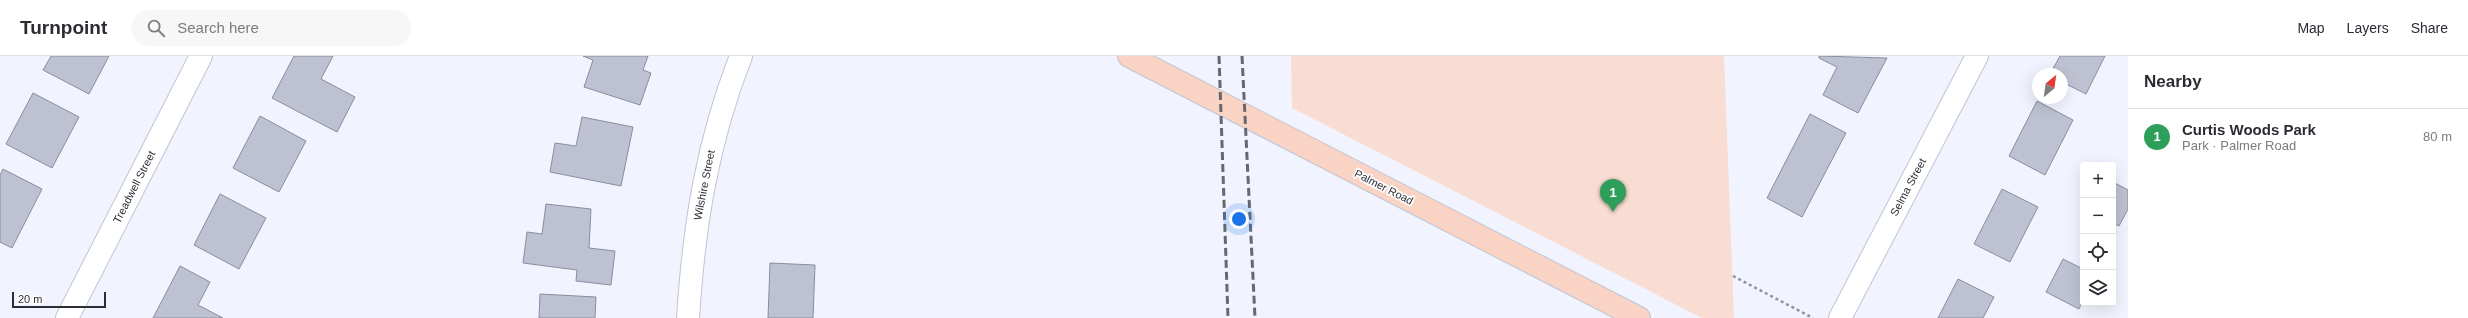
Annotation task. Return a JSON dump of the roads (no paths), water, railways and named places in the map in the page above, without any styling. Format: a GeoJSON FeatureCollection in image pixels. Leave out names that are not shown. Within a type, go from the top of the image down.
{"type":"FeatureCollection","features":[{"type":"Feature","properties":{"kind":"street","name":"Treadwell Street"},"geometry":{"type":"LineString","coordinates":[[66,318],[201,56]]}},
{"type":"Feature","properties":{"kind":"street","name":"Wilshire Street"},"geometry":{"type":"LineString","coordinates":[[688,318],[699,204],[713,138],[741,56]]}},
{"type":"Feature","properties":{"kind":"street","name":"Palmer Road"},"geometry":{"type":"LineString","coordinates":[[1129,56],[1639,318]]}},
{"type":"Feature","properties":{"kind":"street","name":"Selma Street"},"geometry":{"type":"LineString","coordinates":[[1840,318],[1977,56]]}},
{"type":"Feature","properties":{"kind":"railway"},"geometry":{"type":"LineString","coordinates":[[1219,56],[1228,318]]}},
{"type":"Feature","properties":{"kind":"railway"},"geometry":{"type":"LineString","coordinates":[[1242,56],[1255,318]]}},
{"type":"Feature","properties":{"kind":"place","name":"Curtis Woods Park"},"geometry":{"type":"Point","coordinates":[1613,212]}}]}
